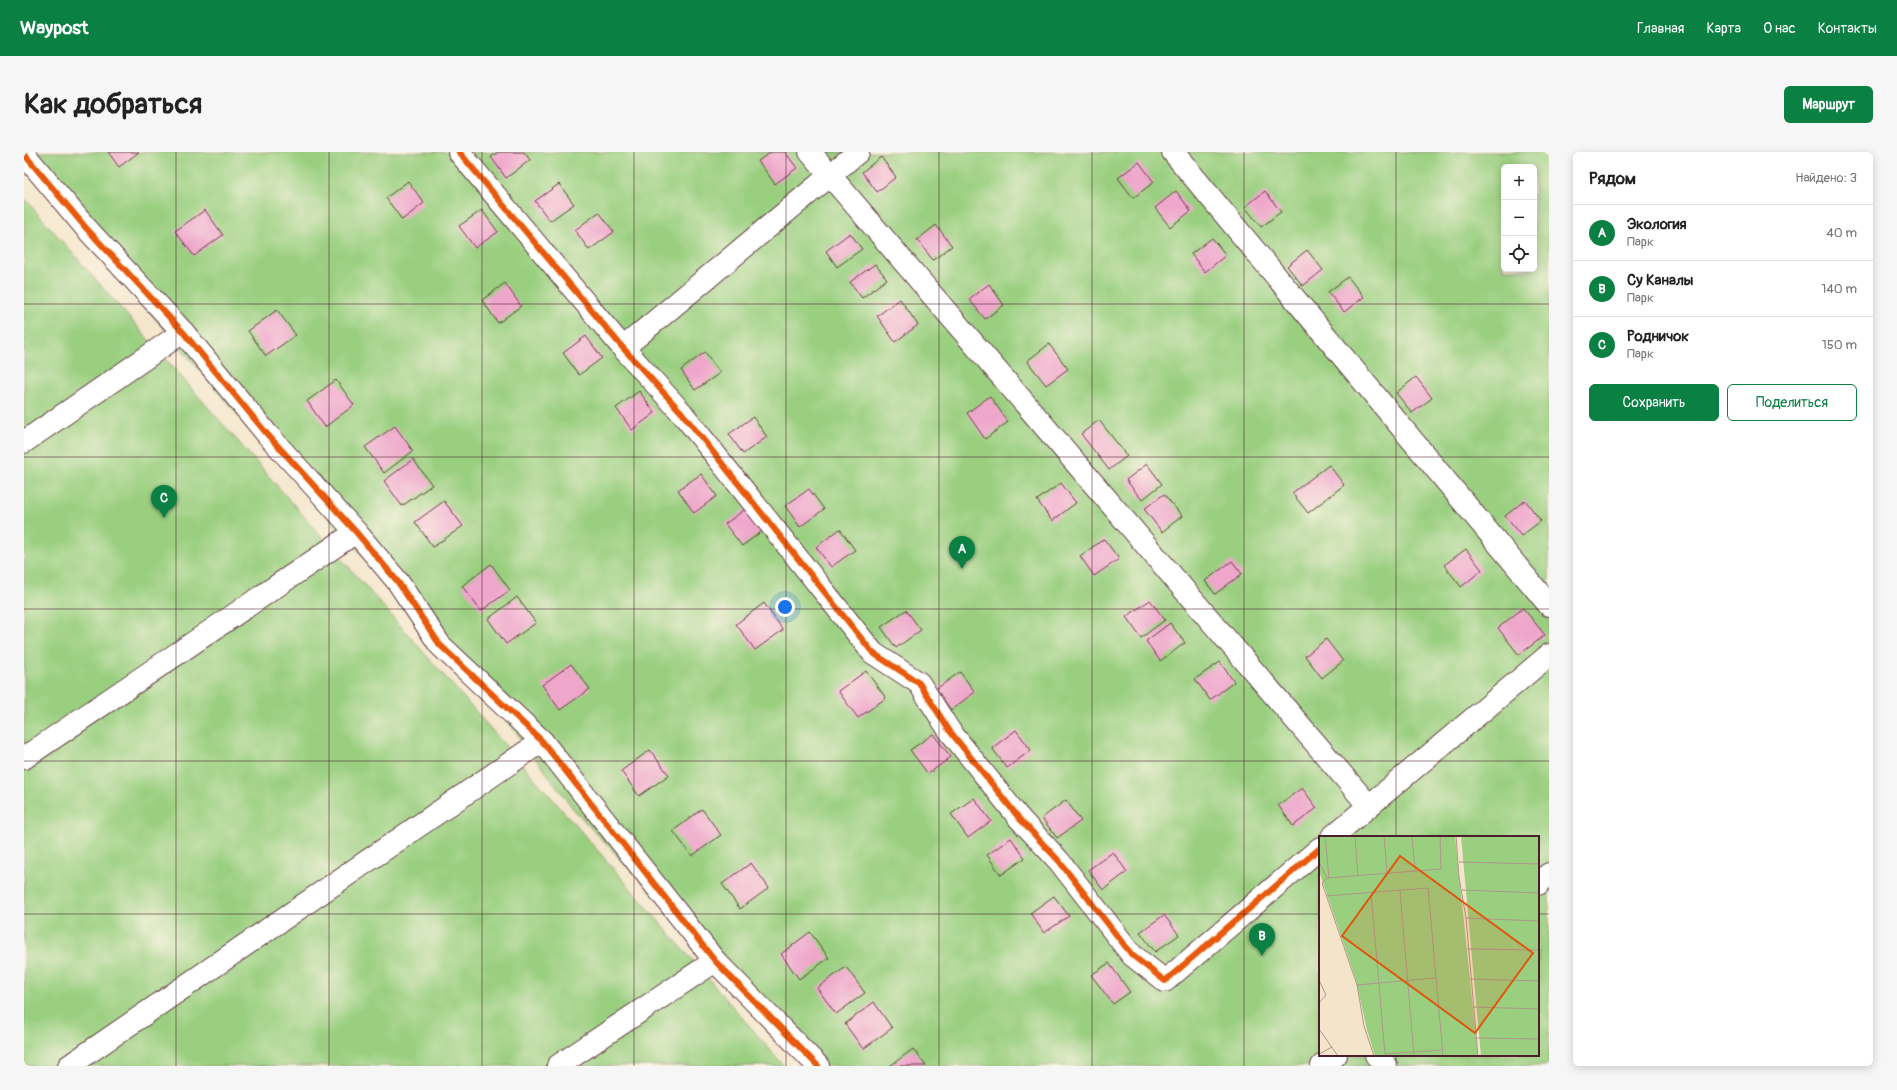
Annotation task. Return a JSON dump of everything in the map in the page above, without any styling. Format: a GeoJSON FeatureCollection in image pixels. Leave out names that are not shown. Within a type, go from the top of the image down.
{"type":"FeatureCollection","features":[{"type":"Feature","properties":{"kind":"street"},"geometry":{"type":"LineString","coordinates":[[459,152],[623,348],[687,419],[873,653],[919,683],[949,730],[1019,818],[1058,861],[1132,955],[1165,981],[1319,849]]}},
{"type":"Feature","properties":{"kind":"street"},"geometry":{"type":"LineString","coordinates":[[810,152],[1369,806]]}},
{"type":"Feature","properties":{"kind":"street"},"geometry":{"type":"LineString","coordinates":[[623,348],[858,152]]}},
{"type":"Feature","properties":{"kind":"street"},"geometry":{"type":"LineString","coordinates":[[1173,152],[1549,605]]}},
{"type":"Feature","properties":{"kind":"street"},"geometry":{"type":"LineString","coordinates":[[24,154],[86,228],[183,332],[267,434],[356,532],[398,582],[440,645],[542,741],[715,961],[818,1066]]}},
{"type":"Feature","properties":{"kind":"street"},"geometry":{"type":"LineString","coordinates":[[24,442],[183,332]]}},
{"type":"Feature","properties":{"kind":"street"},"geometry":{"type":"LineString","coordinates":[[24,758],[356,532]]}},
{"type":"Feature","properties":{"kind":"street"},"geometry":{"type":"LineString","coordinates":[[1333,836],[1549,654]]}},
{"type":"Feature","properties":{"kind":"street"},"geometry":{"type":"LineString","coordinates":[[69,1066],[542,741]]}},
{"type":"Feature","properties":{"kind":"street"},"geometry":{"type":"LineString","coordinates":[[1539,883],[1549,874]]}},
{"type":"Feature","properties":{"kind":"street"},"geometry":{"type":"LineString","coordinates":[[558,1066],[715,961]]}},
{"type":"Feature","properties":{"kind":"street"},"geometry":{"type":"LineString","coordinates":[[1322,1066],[1335,1056]]}},
{"type":"Feature","properties":{"kind":"street"},"geometry":{"type":"LineString","coordinates":[[1377,1056],[1386,1066]]}},
{"type":"Feature","properties":{"kind":"green space"},"geometry":{"type":"Polygon","coordinates":[[[24,152],[1549,152],[1549,1066],[816,1066],[575,811],[500,711],[419,617],[330,520],[289,470],[240,417],[24,166],[24,152]]]}},
{"type":"Feature","properties":{"kind":"green space"},"geometry":{"type":"Polygon","coordinates":[[[24,198],[586,837],[784,1066],[24,1066],[24,198]]]}},
{"type":"Feature","properties":{"kind":"building"},"geometry":{"type":"Polygon","coordinates":[[[108,152],[139,152],[119,167],[108,152]]]}},
{"type":"Feature","properties":{"kind":"building"},"geometry":{"type":"Polygon","coordinates":[[[498,152],[524,152],[530,160],[506,178],[491,157],[498,152]]]}},
{"type":"Feature","properties":{"kind":"building"},"geometry":{"type":"Polygon","coordinates":[[[771,152],[785,152],[797,168],[775,184],[758,161],[771,152]]]}},
{"type":"Feature","properties":{"kind":"building"},"geometry":{"type":"Polygon","coordinates":[[[881,157],[896,177],[877,192],[862,172],[881,157]]]}},
{"type":"Feature","properties":{"kind":"building"},"geometry":{"type":"Polygon","coordinates":[[[1139,162],[1154,182],[1133,198],[1118,178],[1139,162]]]}},
{"type":"Feature","properties":{"kind":"building"},"geometry":{"type":"Polygon","coordinates":[[[408,181],[424,203],[402,220],[386,198],[408,181]]]}},
{"type":"Feature","properties":{"kind":"building"},"geometry":{"type":"Polygon","coordinates":[[[559,184],[574,204],[550,221],[535,201],[559,184]]]}},
{"type":"Feature","properties":{"kind":"building"},"geometry":{"type":"Polygon","coordinates":[[[1176,191],[1191,211],[1170,227],[1155,208],[1176,191]]]}},
{"type":"Feature","properties":{"kind":"building"},"geometry":{"type":"Polygon","coordinates":[[[1265,191],[1281,212],[1261,227],[1245,207],[1265,191]]]}},
{"type":"Feature","properties":{"kind":"building"},"geometry":{"type":"Polygon","coordinates":[[[205,210],[223,235],[194,256],[175,231],[205,210]]]}},
{"type":"Feature","properties":{"kind":"building"},"geometry":{"type":"Polygon","coordinates":[[[482,210],[498,232],[475,248],[459,226],[482,210]]]}},
{"type":"Feature","properties":{"kind":"building"},"geometry":{"type":"Polygon","coordinates":[[[599,212],[614,232],[589,250],[575,230],[599,212]]]}},
{"type":"Feature","properties":{"kind":"building"},"geometry":{"type":"Polygon","coordinates":[[[936,225],[952,246],[933,260],[917,240],[936,225]]]}},
{"type":"Feature","properties":{"kind":"building"},"geometry":{"type":"Polygon","coordinates":[[[850,233],[862,249],[837,267],[826,251],[850,233]]]}},
{"type":"Feature","properties":{"kind":"building"},"geometry":{"type":"Polygon","coordinates":[[[1212,238],[1226,255],[1205,272],[1191,254],[1212,238]]]}},
{"type":"Feature","properties":{"kind":"building"},"geometry":{"type":"Polygon","coordinates":[[[1307,250],[1323,270],[1303,286],[1287,266],[1307,250]]]}},
{"type":"Feature","properties":{"kind":"building"},"geometry":{"type":"Polygon","coordinates":[[[875,264],[887,279],[862,298],[850,282],[875,264]]]}},
{"type":"Feature","properties":{"kind":"building"},"geometry":{"type":"Polygon","coordinates":[[[1348,277],[1364,297],[1344,312],[1328,292],[1348,277]]]}},
{"type":"Feature","properties":{"kind":"building"},"geometry":{"type":"Polygon","coordinates":[[[505,283],[521,306],[498,323],[482,300],[505,283]]]}},
{"type":"Feature","properties":{"kind":"building"},"geometry":{"type":"Polygon","coordinates":[[[989,284],[1004,305],[985,319],[969,299],[989,284]]]}},
{"type":"Feature","properties":{"kind":"building"},"geometry":{"type":"Polygon","coordinates":[[[900,299],[918,325],[895,342],[877,316],[900,299]]]}},
{"type":"Feature","properties":{"kind":"building"},"geometry":{"type":"Polygon","coordinates":[[[277,310],[296,335],[266,356],[248,331],[277,310]]]}},
{"type":"Feature","properties":{"kind":"building"},"geometry":{"type":"Polygon","coordinates":[[[586,336],[602,358],[579,375],[563,353],[586,336]]]}},
{"type":"Feature","properties":{"kind":"building"},"geometry":{"type":"Polygon","coordinates":[[[1049,344],[1068,369],[1046,385],[1027,361],[1049,344]]]}},
{"type":"Feature","properties":{"kind":"building"},"geometry":{"type":"Polygon","coordinates":[[[705,352],[720,373],[695,390],[681,370],[705,352]]]}},
{"type":"Feature","properties":{"kind":"building"},"geometry":{"type":"Polygon","coordinates":[[[1416,377],[1432,398],[1412,413],[1396,393],[1416,377]]]}},
{"type":"Feature","properties":{"kind":"building"},"geometry":{"type":"Polygon","coordinates":[[[336,380],[354,405],[325,427],[307,401],[336,380]]]}},
{"type":"Feature","properties":{"kind":"building"},"geometry":{"type":"Polygon","coordinates":[[[639,391],[655,413],[632,430],[616,408],[639,391]]]}},
{"type":"Feature","properties":{"kind":"building"},"geometry":{"type":"Polygon","coordinates":[[[990,396],[1008,422],[985,439],[967,413],[990,396]]]}},
{"type":"Feature","properties":{"kind":"building"},"geometry":{"type":"Polygon","coordinates":[[[753,417],[767,437],[743,454],[729,434],[753,417]]]}},
{"type":"Feature","properties":{"kind":"building"},"geometry":{"type":"Polygon","coordinates":[[[1099,420],[1127,456],[1109,470],[1081,434],[1099,420]]]}},
{"type":"Feature","properties":{"kind":"building"},"geometry":{"type":"Polygon","coordinates":[[[395,426],[413,451],[384,473],[365,447],[395,426]]]}},
{"type":"Feature","properties":{"kind":"building"},"geometry":{"type":"Polygon","coordinates":[[[413,459],[432,485],[402,506],[384,481],[413,459]]]}},
{"type":"Feature","properties":{"kind":"building"},"geometry":{"type":"Polygon","coordinates":[[[1147,464],[1162,484],[1142,500],[1126,480],[1147,464]]]}},
{"type":"Feature","properties":{"kind":"building"},"geometry":{"type":"Polygon","coordinates":[[[1329,465],[1344,485],[1308,513],[1292,493],[1329,465]]]}},
{"type":"Feature","properties":{"kind":"building"},"geometry":{"type":"Polygon","coordinates":[[[701,474],[717,496],[694,513],[678,490],[701,474]]]}},
{"type":"Feature","properties":{"kind":"building"},"geometry":{"type":"Polygon","coordinates":[[[1061,483],[1076,503],[1052,521],[1037,500],[1061,483]]]}},
{"type":"Feature","properties":{"kind":"building"},"geometry":{"type":"Polygon","coordinates":[[[809,489],[824,509],[800,527],[785,506],[809,489]]]}},
{"type":"Feature","properties":{"kind":"building"},"geometry":{"type":"Polygon","coordinates":[[[1164,494],[1182,516],[1162,532],[1144,509],[1164,494]]]}},
{"type":"Feature","properties":{"kind":"building"},"geometry":{"type":"Polygon","coordinates":[[[1525,500],[1541,521],[1521,536],[1505,516],[1525,500]]]}},
{"type":"Feature","properties":{"kind":"building"},"geometry":{"type":"Polygon","coordinates":[[[444,501],[463,526],[433,547],[415,522],[444,501]]]}},
{"type":"Feature","properties":{"kind":"building"},"geometry":{"type":"Polygon","coordinates":[[[748,507],[765,529],[742,546],[725,524],[748,507]]]}},
{"type":"Feature","properties":{"kind":"building"},"geometry":{"type":"Polygon","coordinates":[[[840,529],[855,550],[831,567],[816,547],[840,529]]]}},
{"type":"Feature","properties":{"kind":"building"},"geometry":{"type":"Polygon","coordinates":[[[1104,539],[1119,559],[1094,576],[1080,556],[1104,539]]]}},
{"type":"Feature","properties":{"kind":"building"},"geometry":{"type":"Polygon","coordinates":[[[1466,549],[1482,570],[1461,587],[1444,565],[1466,549]]]}},
{"type":"Feature","properties":{"kind":"building"},"geometry":{"type":"Polygon","coordinates":[[[1232,561],[1242,574],[1215,594],[1205,581],[1232,561]]]}},
{"type":"Feature","properties":{"kind":"building"},"geometry":{"type":"Polygon","coordinates":[[[491,564],[510,590],[481,611],[462,586],[491,564]]]}},
{"type":"Feature","properties":{"kind":"building"},"geometry":{"type":"Polygon","coordinates":[[[517,597],[536,623],[506,644],[488,619],[517,597]]]}},
{"type":"Feature","properties":{"kind":"building"},"geometry":{"type":"Polygon","coordinates":[[[1150,600],[1165,620],[1141,638],[1126,617],[1150,600]]]}},
{"type":"Feature","properties":{"kind":"building"},"geometry":{"type":"Polygon","coordinates":[[[764,603],[783,630],[755,650],[736,624],[764,603]]]}},
{"type":"Feature","properties":{"kind":"building"},"geometry":{"type":"Polygon","coordinates":[[[1523,608],[1545,635],[1519,655],[1498,628],[1523,608]]]}},
{"type":"Feature","properties":{"kind":"building"},"geometry":{"type":"Polygon","coordinates":[[[906,610],[921,630],[896,648],[881,627],[906,610]]]}},
{"type":"Feature","properties":{"kind":"building"},"geometry":{"type":"Polygon","coordinates":[[[1170,623],[1185,643],[1160,661],[1146,641],[1170,623]]]}},
{"type":"Feature","properties":{"kind":"building"},"geometry":{"type":"Polygon","coordinates":[[[1326,639],[1343,661],[1322,678],[1305,656],[1326,639]]]}},
{"type":"Feature","properties":{"kind":"building"},"geometry":{"type":"Polygon","coordinates":[[[1220,662],[1234,682],[1210,700],[1195,679],[1220,662]]]}},
{"type":"Feature","properties":{"kind":"building"},"geometry":{"type":"Polygon","coordinates":[[[571,664],[590,689],[560,710],[542,685],[571,664]]]}},
{"type":"Feature","properties":{"kind":"building"},"geometry":{"type":"Polygon","coordinates":[[[866,671],[886,698],[858,718],[838,691],[866,671]]]}},
{"type":"Feature","properties":{"kind":"building"},"geometry":{"type":"Polygon","coordinates":[[[960,672],[975,692],[951,710],[936,689],[960,672]]]}},
{"type":"Feature","properties":{"kind":"building"},"geometry":{"type":"Polygon","coordinates":[[[1016,730],[1031,750],[1007,768],[992,748],[1016,730]]]}},
{"type":"Feature","properties":{"kind":"building"},"geometry":{"type":"Polygon","coordinates":[[[933,734],[951,757],[928,774],[910,750],[933,734]]]}},
{"type":"Feature","properties":{"kind":"building"},"geometry":{"type":"Polygon","coordinates":[[[650,750],[669,775],[639,796],[621,771],[650,750]]]}},
{"type":"Feature","properties":{"kind":"building"},"geometry":{"type":"Polygon","coordinates":[[[1302,788],[1317,808],[1293,826],[1278,805],[1302,788]]]}},
{"type":"Feature","properties":{"kind":"building"},"geometry":{"type":"Polygon","coordinates":[[[974,798],[991,821],[968,838],[951,814],[974,798]]]}},
{"type":"Feature","properties":{"kind":"building"},"geometry":{"type":"Polygon","coordinates":[[[1066,800],[1081,821],[1057,838],[1042,818],[1066,800]]]}},
{"type":"Feature","properties":{"kind":"building"},"geometry":{"type":"Polygon","coordinates":[[[702,809],[721,835],[692,856],[673,831],[702,809]]]}},
{"type":"Feature","properties":{"kind":"building"},"geometry":{"type":"Polygon","coordinates":[[[1011,838],[1025,858],[1001,875],[987,855],[1011,838]]]}},
{"type":"Feature","properties":{"kind":"building"},"geometry":{"type":"Polygon","coordinates":[[[1113,852],[1127,872],[1103,890],[1088,870],[1113,852]]]}},
{"type":"Feature","properties":{"kind":"building"},"geometry":{"type":"Polygon","coordinates":[[[751,863],[769,888],[740,909],[722,884],[751,863]]]}},
{"type":"Feature","properties":{"kind":"building"},"geometry":{"type":"Polygon","coordinates":[[[1054,896],[1069,916],[1044,933],[1030,913],[1054,896]]]}},
{"type":"Feature","properties":{"kind":"building"},"geometry":{"type":"Polygon","coordinates":[[[1164,915],[1179,935],[1155,952],[1140,932],[1164,915]]]}},
{"type":"Feature","properties":{"kind":"building"},"geometry":{"type":"Polygon","coordinates":[[[810,932],[829,958],[799,979],[781,954],[810,932]]]}},
{"type":"Feature","properties":{"kind":"building"},"geometry":{"type":"Polygon","coordinates":[[[1109,963],[1130,992],[1113,1004],[1091,975],[1109,963]]]}},
{"type":"Feature","properties":{"kind":"building"},"geometry":{"type":"Polygon","coordinates":[[[846,967],[865,993],[836,1014],[817,988],[846,967]]]}},
{"type":"Feature","properties":{"kind":"building"},"geometry":{"type":"Polygon","coordinates":[[[874,1002],[892,1028],[863,1049],[845,1024],[874,1002]]]}},
{"type":"Feature","properties":{"kind":"building"},"geometry":{"type":"Polygon","coordinates":[[[913,1049],[926,1066],[890,1066],[913,1049]]]}},
{"type":"Feature","properties":{"kind":"cycle path"},"geometry":{"type":"LineString","coordinates":[[459,152],[623,348],[682,413],[873,653],[919,683],[949,730],[1019,818],[1059,861],[1132,955],[1165,981],[1319,849]]}},
{"type":"Feature","properties":{"kind":"cycle path"},"geometry":{"type":"LineString","coordinates":[[24,154],[86,228],[183,332],[267,434],[356,532],[398,582],[440,645],[542,741],[715,961],[818,1066]]}},
{"type":"Feature","properties":{"kind":"place","name":"Родничок"},"geometry":{"type":"Point","coordinates":[164,518]}},
{"type":"Feature","properties":{"kind":"place","name":"Экология"},"geometry":{"type":"Point","coordinates":[962,569]}},
{"type":"Feature","properties":{"kind":"place","name":"Су Каналы"},"geometry":{"type":"Point","coordinates":[1262,956]}}]}
